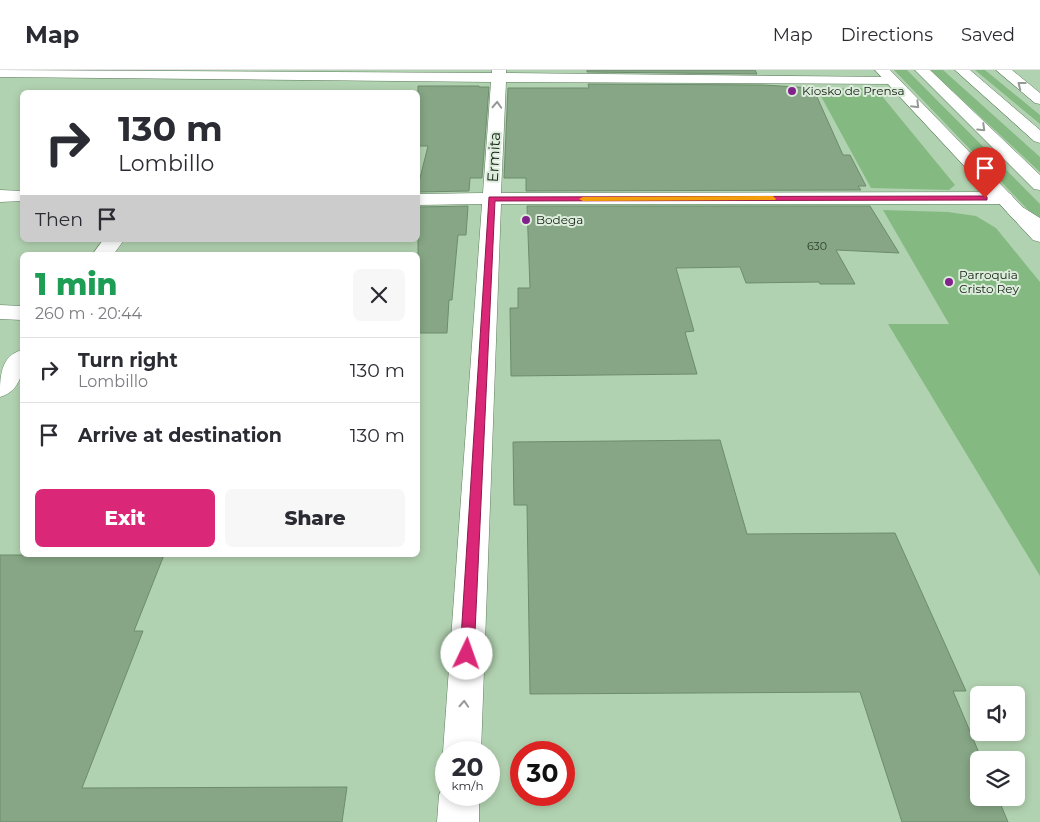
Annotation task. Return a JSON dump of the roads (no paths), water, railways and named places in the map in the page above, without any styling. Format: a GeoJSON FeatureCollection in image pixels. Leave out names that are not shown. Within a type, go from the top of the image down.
{"type":"FeatureCollection","features":[{"type":"Feature","properties":{"kind":"main road"},"geometry":{"type":"LineString","coordinates":[[922,70],[1040,185]]}},
{"type":"Feature","properties":{"kind":"main road"},"geometry":{"type":"LineString","coordinates":[[962,70],[1040,138]]}},
{"type":"Feature","properties":{"kind":"main road"},"geometry":{"type":"LineString","coordinates":[[1003,70],[1040,100]]}},
{"type":"Feature","properties":{"kind":"main road"},"geometry":{"type":"LineString","coordinates":[[226,90],[239,73]]}},
{"type":"Feature","properties":{"kind":"main road"},"geometry":{"type":"LineString","coordinates":[[0,74],[887,75],[1040,236]]}},
{"type":"Feature","properties":{"kind":"main road","name":"Ermita"},"geometry":{"type":"LineString","coordinates":[[463,741],[499,74]]}},
{"type":"Feature","properties":{"kind":"main road"},"geometry":{"type":"LineString","coordinates":[[0,196],[20,196]]}},
{"type":"Feature","properties":{"kind":"main road"},"geometry":{"type":"LineString","coordinates":[[420,199],[1011,205],[1040,227]]}},
{"type":"Feature","properties":{"kind":"main road"},"geometry":{"type":"LineString","coordinates":[[104,252],[112,242]]}},
{"type":"Feature","properties":{"kind":"main road"},"geometry":{"type":"LineString","coordinates":[[0,312],[20,313]]}},
{"type":"Feature","properties":{"kind":"main road"},"geometry":{"type":"LineString","coordinates":[[0,388],[20,361]]}},
{"type":"Feature","properties":{"kind":"main road"},"geometry":{"type":"LineString","coordinates":[[458,822],[459,806]]}},
{"type":"Feature","properties":{"kind":"place","name":"Kiosko de Prensa"},"geometry":{"type":"Point","coordinates":[792,91]}},
{"type":"Feature","properties":{"kind":"place","name":"Bodega"},"geometry":{"type":"Point","coordinates":[526,220]}},
{"type":"Feature","properties":{"kind":"place","name":"Parroquia Cristo Rey"},"geometry":{"type":"Point","coordinates":[949,282]}}]}
